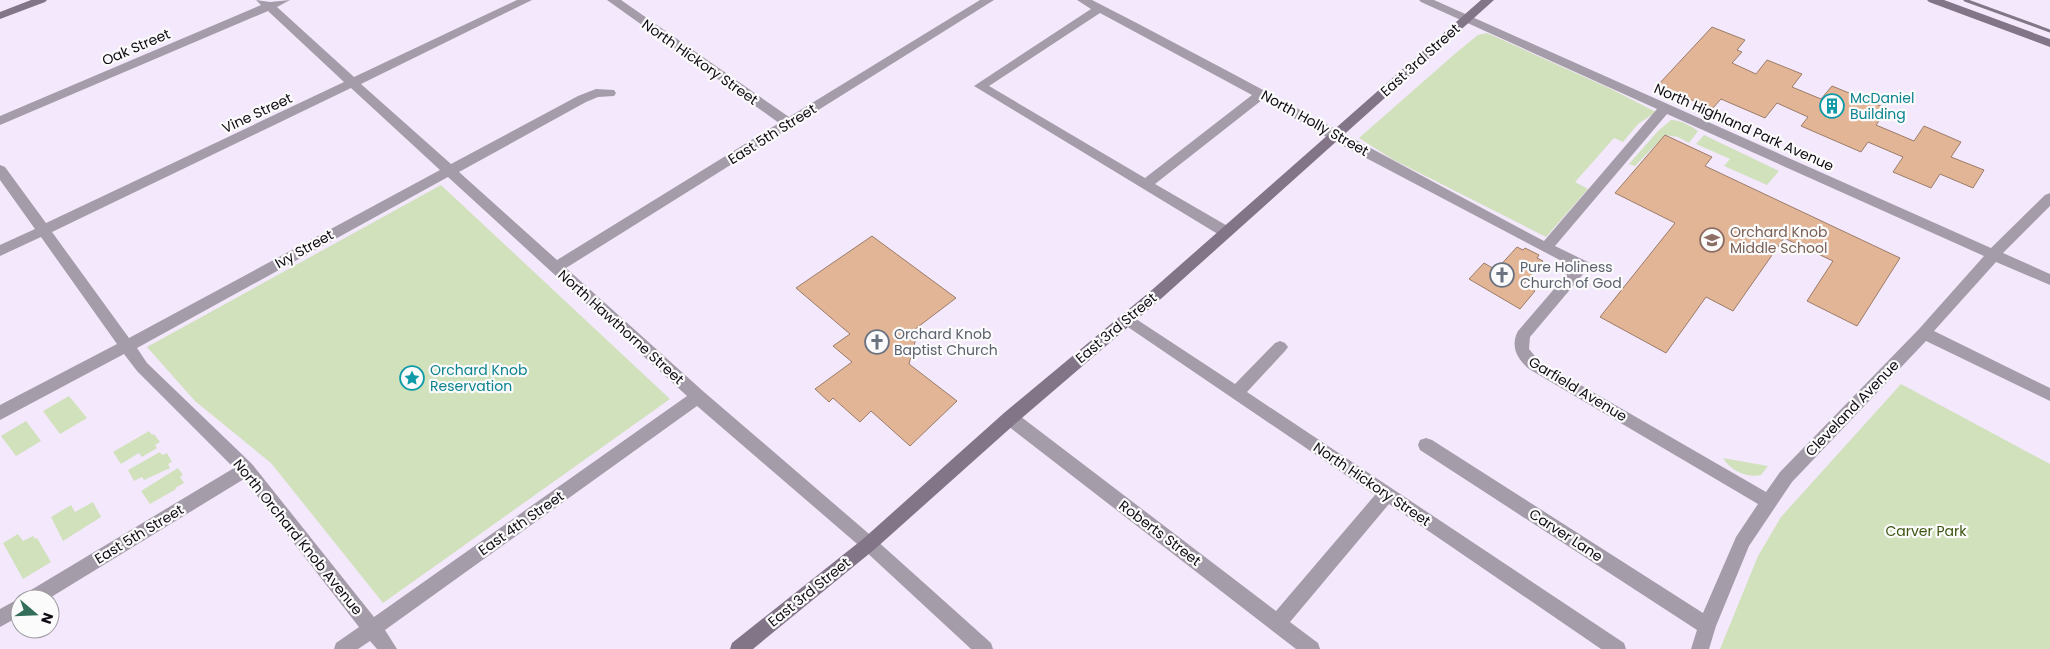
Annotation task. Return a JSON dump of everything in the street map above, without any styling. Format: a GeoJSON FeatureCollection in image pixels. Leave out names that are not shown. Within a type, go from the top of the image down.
{"type":"FeatureCollection","features":[{"type":"Feature","properties":{"kind":"main road"},"geometry":{"type":"LineString","coordinates":[[0,16],[40,0]]}},
{"type":"Feature","properties":{"kind":"main road","name":"East 3rd Street"},"geometry":{"type":"LineString","coordinates":[[739,649],[869,544],[1010,418],[1127,319],[1488,0]]}},
{"type":"Feature","properties":{"kind":"main road"},"geometry":{"type":"LineString","coordinates":[[1933,0],[2050,43]]}},
{"type":"Feature","properties":{"kind":"street","name":"Oak Street"},"geometry":{"type":"LineString","coordinates":[[0,121],[266,3],[284,0]]}},
{"type":"Feature","properties":{"kind":"street","name":"Vine Street"},"geometry":{"type":"LineString","coordinates":[[0,252],[526,0]]}},
{"type":"Feature","properties":{"kind":"street","name":"North Hickory Street"},"geometry":{"type":"LineString","coordinates":[[613,0],[788,123]]}},
{"type":"Feature","properties":{"kind":"street","name":"North Holly Street"},"geometry":{"type":"LineString","coordinates":[[1083,0],[1546,248]]}},
{"type":"Feature","properties":{"kind":"street","name":"North Highland Park Avenue"},"geometry":{"type":"LineString","coordinates":[[1426,0],[2050,280]]}},
{"type":"Feature","properties":{"kind":"street","name":"East 5th Street"},"geometry":{"type":"LineString","coordinates":[[556,267],[690,186],[985,1]]}},
{"type":"Feature","properties":{"kind":"street","name":"North Hawthorne Street"},"geometry":{"type":"LineString","coordinates":[[266,3],[698,397],[869,544],[984,649]]}},
{"type":"Feature","properties":{"kind":"street"},"geometry":{"type":"LineString","coordinates":[[1099,9],[980,86],[1226,232]]}},
{"type":"Feature","properties":{"kind":"street","name":"Ivy Street"},"geometry":{"type":"LineString","coordinates":[[0,413],[582,99],[596,93],[610,93]]}},
{"type":"Feature","properties":{"kind":"street"},"geometry":{"type":"LineString","coordinates":[[1145,185],[1261,94]]}},
{"type":"Feature","properties":{"kind":"street"},"geometry":{"type":"LineString","coordinates":[[1546,248],[1666,108]]}},
{"type":"Feature","properties":{"kind":"street","name":"North Orchard Knob Avenue"},"geometry":{"type":"LineString","coordinates":[[0,170],[142,366],[246,469],[388,649]]}},
{"type":"Feature","properties":{"kind":"street","name":"Cleveland Avenue"},"geometry":{"type":"LineString","coordinates":[[1700,649],[1707,626],[1742,542],[1786,477],[1924,333],[1993,255],[2050,198]]}},
{"type":"Feature","properties":{"kind":"street","name":"Garfield Avenue"},"geometry":{"type":"LineString","coordinates":[[1546,248],[1583,266],[1523,335],[1520,346],[1523,356],[1534,366],[1769,502]]}},
{"type":"Feature","properties":{"kind":"street","name":"North Hickory Street"},"geometry":{"type":"LineString","coordinates":[[1127,319],[1617,649]]}},
{"type":"Feature","properties":{"kind":"street"},"geometry":{"type":"LineString","coordinates":[[1924,333],[2050,395]]}},
{"type":"Feature","properties":{"kind":"street"},"geometry":{"type":"LineString","coordinates":[[1236,393],[1280,346]]}},
{"type":"Feature","properties":{"kind":"street","name":"East 4th Street"},"geometry":{"type":"LineString","coordinates":[[343,649],[698,397]]}},
{"type":"Feature","properties":{"kind":"street","name":"Roberts Street"},"geometry":{"type":"LineString","coordinates":[[1010,418],[1311,649]]}},
{"type":"Feature","properties":{"kind":"street","name":"Carver Lane"},"geometry":{"type":"LineString","coordinates":[[1426,445],[1707,626]]}},
{"type":"Feature","properties":{"kind":"street","name":"East 5th Street"},"geometry":{"type":"LineString","coordinates":[[48,589],[246,469]]}},
{"type":"Feature","properties":{"kind":"street"},"geometry":{"type":"LineString","coordinates":[[1278,623],[1387,494]]}},
{"type":"Feature","properties":{"kind":"green space"},"geometry":{"type":"Polygon","coordinates":[[[1487,33],[1611,89],[1656,112],[1638,124],[1623,142],[1614,138],[1575,182],[1588,189],[1546,237],[1392,159],[1359,138],[1457,52],[1478,35],[1487,33]]]}},
{"type":"Feature","properties":{"kind":"green space"},"geometry":{"type":"Polygon","coordinates":[[[1671,120],[1682,122],[1698,131],[1689,143],[1678,137],[1665,135],[1635,166],[1629,164],[1658,131],[1671,120]]]}},
{"type":"Feature","properties":{"kind":"green space"},"geometry":{"type":"Polygon","coordinates":[[[1704,135],[1779,171],[1767,185],[1724,166],[1730,159],[1696,144],[1704,135]]]}},
{"type":"Feature","properties":{"kind":"green space","name":"Orchard Knob Reservation"},"geometry":{"type":"Polygon","coordinates":[[[441,185],[670,399],[383,603],[271,463],[195,401],[147,347],[441,185]]]}},
{"type":"Feature","properties":{"kind":"green space","name":"Carver Park"},"geometry":{"type":"Polygon","coordinates":[[[1901,384],[2050,464],[2050,649],[1720,649],[1758,556],[1781,517],[1901,384]]]}},
{"type":"Feature","properties":{"kind":"green space"},"geometry":{"type":"Polygon","coordinates":[[[69,396],[87,418],[60,434],[43,411],[69,396]]]}},
{"type":"Feature","properties":{"kind":"green space"},"geometry":{"type":"Polygon","coordinates":[[[26,421],[41,441],[16,456],[1,436],[26,421]]]}},
{"type":"Feature","properties":{"kind":"green space"},"geometry":{"type":"Polygon","coordinates":[[[149,431],[160,442],[155,445],[157,448],[142,457],[139,453],[121,464],[113,452],[149,431]]]}},
{"type":"Feature","properties":{"kind":"green space"},"geometry":{"type":"Polygon","coordinates":[[[160,452],[162,455],[167,453],[172,462],[168,464],[170,468],[144,480],[142,477],[134,481],[128,470],[160,452]]]}},
{"type":"Feature","properties":{"kind":"green space"},"geometry":{"type":"Polygon","coordinates":[[[1723,458],[1768,466],[1761,475],[1750,475],[1730,467],[1723,458]]]}},
{"type":"Feature","properties":{"kind":"green space"},"geometry":{"type":"Polygon","coordinates":[[[178,468],[183,475],[180,477],[184,483],[150,504],[141,491],[178,468]]]}},
{"type":"Feature","properties":{"kind":"green space"},"geometry":{"type":"Polygon","coordinates":[[[93,502],[101,517],[63,541],[51,517],[71,505],[75,512],[93,502]]]}},
{"type":"Feature","properties":{"kind":"green space"},"geometry":{"type":"Polygon","coordinates":[[[18,534],[23,541],[33,536],[35,539],[37,538],[51,562],[23,579],[3,543],[18,534]]]}},
{"type":"Feature","properties":{"kind":"building","name":"McDaniel Building"},"geometry":{"type":"Polygon","coordinates":[[[1712,27],[1745,40],[1737,50],[1742,52],[1732,63],[1756,74],[1767,60],[1802,74],[1792,87],[1821,99],[1832,86],[1888,109],[1876,125],[1914,141],[1924,126],[1961,142],[1951,157],[1984,170],[1973,188],[1940,174],[1931,188],[1893,172],[1903,157],[1868,142],[1861,152],[1801,126],[1808,117],[1777,103],[1765,118],[1721,99],[1712,109],[1658,85],[1712,27]]]}},
{"type":"Feature","properties":{"kind":"building","name":"Orchard Knob Middle School"},"geometry":{"type":"Polygon","coordinates":[[[1665,135],[1712,157],[1705,166],[1900,258],[1857,326],[1807,301],[1833,261],[1784,238],[1733,311],[1706,297],[1666,353],[1600,317],[1675,223],[1615,193],[1665,135]]]}},
{"type":"Feature","properties":{"kind":"building","name":"Orchard Knob Baptist Church"},"geometry":{"type":"Polygon","coordinates":[[[872,236],[956,298],[910,333],[916,338],[909,364],[957,401],[910,446],[871,411],[860,422],[833,398],[829,402],[815,389],[852,362],[833,346],[850,334],[796,288],[872,236]]]}},
{"type":"Feature","properties":{"kind":"building","name":"Pure Holiness Church of God"},"geometry":{"type":"Polygon","coordinates":[[[1517,247],[1523,250],[1525,248],[1539,255],[1537,258],[1543,261],[1523,285],[1535,291],[1520,309],[1469,279],[1484,263],[1496,270],[1517,247]]]}},
{"type":"Feature","properties":{"kind":"railway"},"geometry":{"type":"LineString","coordinates":[[1965,0],[2050,31]]}},
{"type":"Feature","properties":{"kind":"place","name":"McDaniel Building"},"geometry":{"type":"Point","coordinates":[1832,106]}},
{"type":"Feature","properties":{"kind":"place","name":"Orchard Knob Middle School"},"geometry":{"type":"Point","coordinates":[1712,240]}},
{"type":"Feature","properties":{"kind":"place","name":"Pure Holiness Church of God"},"geometry":{"type":"Point","coordinates":[1502,275]}},
{"type":"Feature","properties":{"kind":"place","name":"Orchard Knob Baptist Church"},"geometry":{"type":"Point","coordinates":[877,342]}},
{"type":"Feature","properties":{"kind":"place","name":"Orchard Knob Reservation"},"geometry":{"type":"Point","coordinates":[412,378]}}]}
